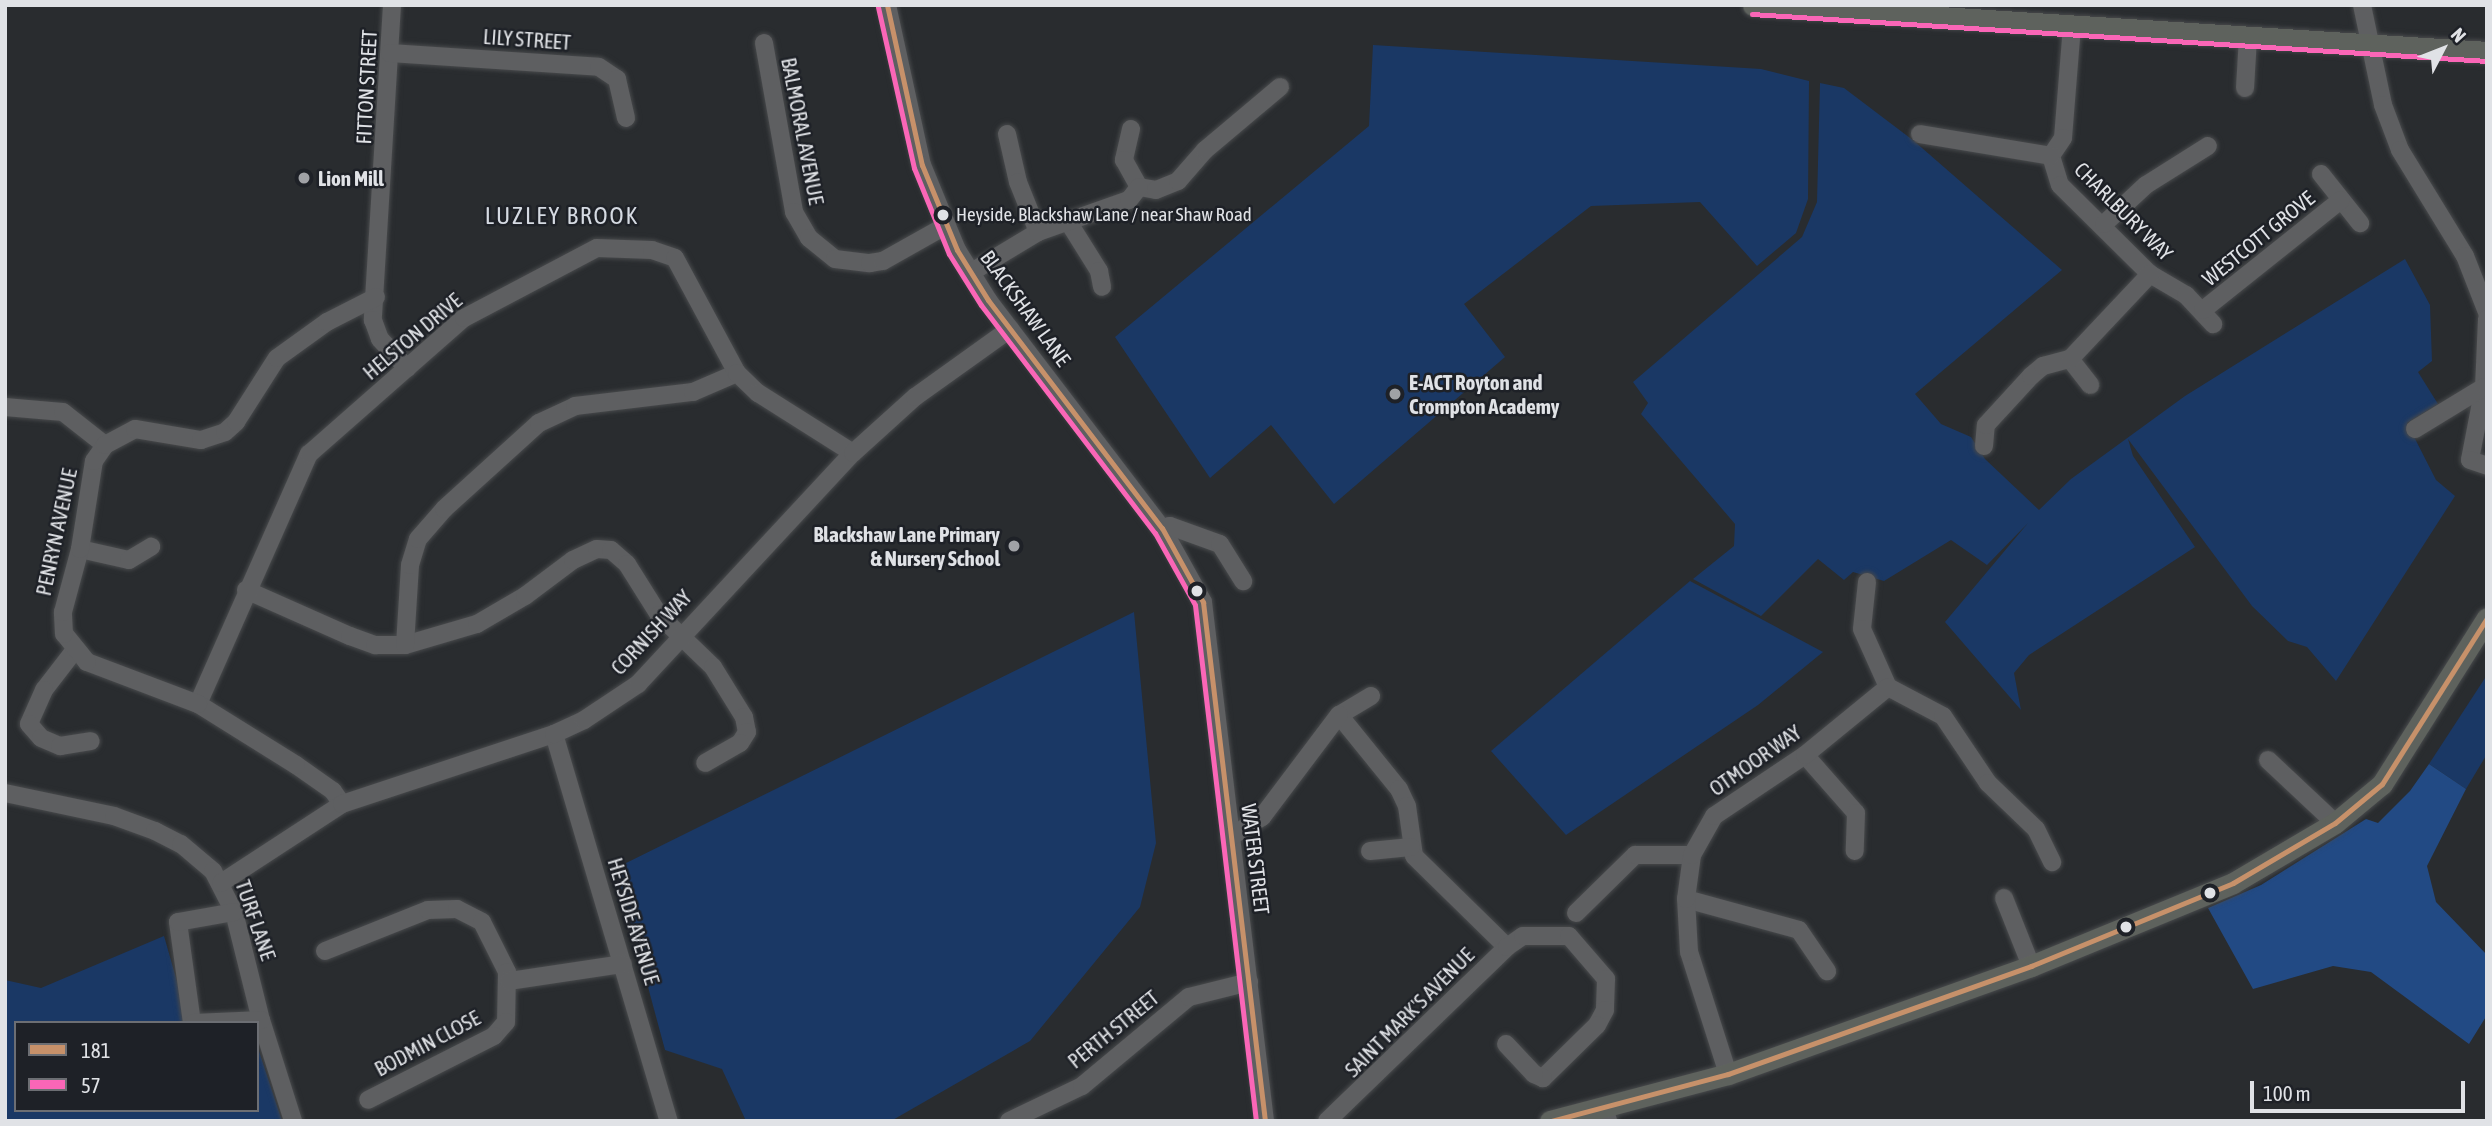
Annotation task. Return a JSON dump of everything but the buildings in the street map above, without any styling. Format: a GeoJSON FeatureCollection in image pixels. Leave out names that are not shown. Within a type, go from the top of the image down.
{"type":"FeatureCollection","features":[{"type":"Feature","properties":{"kind":"main road"},"geometry":{"type":"LineString","coordinates":[[1753,5],[2487,52]]}},
{"type":"Feature","properties":{"kind":"main road"},"geometry":{"type":"LineString","coordinates":[[1550,1121],[1606,1114],[1728,1074],[2031,966],[2233,883],[2335,823],[2360,805],[2399,762],[2487,618]]}},
{"type":"Feature","properties":{"kind":"street","name":"FITTON STREET"},"geometry":{"type":"LineString","coordinates":[[392,5],[373,320],[380,339],[407,368]]}},
{"type":"Feature","properties":{"kind":"street","name":"BLACKSHAW LANE"},"geometry":{"type":"LineString","coordinates":[[887,5],[918,153],[945,226],[970,273],[1162,528],[1203,602]]}},
{"type":"Feature","properties":{"kind":"street"},"geometry":{"type":"LineString","coordinates":[[2362,5],[2384,105],[2400,150],[2465,256],[2487,312]]}},
{"type":"Feature","properties":{"kind":"street","name":"CHARLBURY WAY"},"geometry":{"type":"LineString","coordinates":[[2072,26],[2063,138],[2051,156],[2060,185],[2104,223],[2150,274],[2208,317]]}},
{"type":"Feature","properties":{"kind":"street"},"geometry":{"type":"LineString","coordinates":[[2245,88],[2248,37]]}},
{"type":"Feature","properties":{"kind":"street","name":"BALMORAL AVENUE"},"geometry":{"type":"LineString","coordinates":[[764,43],[794,212],[809,238],[835,259],[870,263],[883,261],[945,226]]}},
{"type":"Feature","properties":{"kind":"street","name":"LILY STREET"},"geometry":{"type":"LineString","coordinates":[[390,53],[599,67],[617,79],[626,118]]}},
{"type":"Feature","properties":{"kind":"street"},"geometry":{"type":"LineString","coordinates":[[1139,187],[1156,190],[1178,181],[1205,150],[1280,87]]}},
{"type":"Feature","properties":{"kind":"street"},"geometry":{"type":"LineString","coordinates":[[1131,129],[1124,160],[1139,187]]}},
{"type":"Feature","properties":{"kind":"street"},"geometry":{"type":"LineString","coordinates":[[1007,134],[1018,182],[1038,232]]}},
{"type":"Feature","properties":{"kind":"street"},"geometry":{"type":"LineString","coordinates":[[1920,134],[2051,156]]}},
{"type":"Feature","properties":{"kind":"street"},"geometry":{"type":"LineString","coordinates":[[2104,223],[2146,185],[2208,146]]}},
{"type":"Feature","properties":{"kind":"street","name":"WESTCOTT GROVE"},"geometry":{"type":"LineString","coordinates":[[2321,174],[2360,223]]}},
{"type":"Feature","properties":{"kind":"street"},"geometry":{"type":"LineString","coordinates":[[970,273],[1038,232],[1129,200],[1139,187]]}},
{"type":"Feature","properties":{"kind":"street","name":"WESTCOTT GROVE"},"geometry":{"type":"LineString","coordinates":[[2208,317],[2342,200]]}},
{"type":"Feature","properties":{"kind":"street"},"geometry":{"type":"LineString","coordinates":[[1069,223],[1099,271],[1102,287]]}},
{"type":"Feature","properties":{"kind":"street","name":"HELSTON DRIVE"},"geometry":{"type":"LineString","coordinates":[[198,704],[246,590],[309,454],[464,318],[570,259],[613,246],[652,250],[674,258],[737,373],[758,393],[853,453]]}},
{"type":"Feature","properties":{"kind":"street"},"geometry":{"type":"LineString","coordinates":[[1984,446],[1986,425],[2031,376],[2043,366],[2070,359],[2150,274]]}},
{"type":"Feature","properties":{"kind":"street"},"geometry":{"type":"LineString","coordinates":[[5,407],[63,412],[105,445],[135,429],[201,440],[225,432],[236,422],[277,358],[327,322],[376,297]]}},
{"type":"Feature","properties":{"kind":"street"},"geometry":{"type":"LineString","coordinates":[[2487,319],[2484,387],[2470,460],[2487,466]]}},
{"type":"Feature","properties":{"kind":"street","name":"CORNISH WAY"},"geometry":{"type":"LineString","coordinates":[[221,883],[342,804],[554,734],[584,720],[638,684],[853,453],[915,397],[1010,328]]}},
{"type":"Feature","properties":{"kind":"street"},"geometry":{"type":"LineString","coordinates":[[2070,359],[2091,386]]}},
{"type":"Feature","properties":{"kind":"street"},"geometry":{"type":"LineString","coordinates":[[405,645],[410,565],[422,532],[539,423],[575,405],[693,392],[737,373]]}},
{"type":"Feature","properties":{"kind":"street"},"geometry":{"type":"LineString","coordinates":[[2415,429],[2484,387]]}},
{"type":"Feature","properties":{"kind":"street","name":"PENRYN AVENUE"},"geometry":{"type":"LineString","coordinates":[[74,651],[62,623],[80,549],[94,461],[105,445]]}},
{"type":"Feature","properties":{"kind":"street"},"geometry":{"type":"LineString","coordinates":[[1162,528],[1170,526],[1220,544],[1243,581]]}},
{"type":"Feature","properties":{"kind":"street"},"geometry":{"type":"LineString","coordinates":[[80,549],[129,560],[151,547]]}},
{"type":"Feature","properties":{"kind":"street"},"geometry":{"type":"LineString","coordinates":[[246,590],[375,645],[405,645],[477,624],[597,549],[621,556],[659,615],[713,667],[747,725],[740,743],[705,763]]}},
{"type":"Feature","properties":{"kind":"street"},"geometry":{"type":"LineString","coordinates":[[1867,582],[1862,629],[1888,687],[1943,716],[1988,783],[2036,829],[2052,862]]}},
{"type":"Feature","properties":{"kind":"street","name":"WATER STREET"},"geometry":{"type":"LineString","coordinates":[[1203,602],[1265,1121]]}},
{"type":"Feature","properties":{"kind":"street"},"geometry":{"type":"LineString","coordinates":[[91,741],[60,746],[41,738],[29,724],[44,690],[74,651],[87,662],[198,704],[273,749],[333,791],[342,804]]}},
{"type":"Feature","properties":{"kind":"street","name":"OTMOOR WAY"},"geometry":{"type":"LineString","coordinates":[[1728,1074],[1689,951],[1686,899],[1692,855],[1714,816],[1805,755],[1888,687]]}},
{"type":"Feature","properties":{"kind":"street"},"geometry":{"type":"LineString","coordinates":[[1230,837],[1262,817],[1339,715],[1371,696]]}},
{"type":"Feature","properties":{"kind":"street"},"geometry":{"type":"LineString","coordinates":[[1339,715],[1399,789],[1407,806],[1412,851],[1507,947]]}},
{"type":"Feature","properties":{"kind":"street","name":"HEYSIDE AVENUE"},"geometry":{"type":"LineString","coordinates":[[554,734],[670,1121]]}},
{"type":"Feature","properties":{"kind":"street"},"geometry":{"type":"LineString","coordinates":[[1805,755],[1856,813],[1855,851]]}},
{"type":"Feature","properties":{"kind":"street"},"geometry":{"type":"LineString","coordinates":[[2267,760],[2335,823]]}},
{"type":"Feature","properties":{"kind":"street","name":"TURF LANE"},"geometry":{"type":"LineString","coordinates":[[5,793],[114,816],[155,831],[204,862],[221,883],[234,912],[261,1020],[293,1121]]}},
{"type":"Feature","properties":{"kind":"street"},"geometry":{"type":"LineString","coordinates":[[1370,851],[1412,851]]}},
{"type":"Feature","properties":{"kind":"street"},"geometry":{"type":"LineString","coordinates":[[1576,913],[1635,855],[1692,855]]}},
{"type":"Feature","properties":{"kind":"street"},"geometry":{"type":"LineString","coordinates":[[2004,898],[2031,966]]}},
{"type":"Feature","properties":{"kind":"street"},"geometry":{"type":"LineString","coordinates":[[1686,899],[1799,930],[1827,971]]}},
{"type":"Feature","properties":{"kind":"street","name":"BODMIN CLOSE"},"geometry":{"type":"LineString","coordinates":[[325,951],[428,910],[457,909],[482,922],[509,981],[506,1022],[494,1036],[368,1100]]}},
{"type":"Feature","properties":{"kind":"street"},"geometry":{"type":"LineString","coordinates":[[193,1021],[178,922],[234,912]]}},
{"type":"Feature","properties":{"kind":"street","name":"SAINT MARK'S AVENUE"},"geometry":{"type":"LineString","coordinates":[[1327,1121],[1507,947],[1523,936],[1569,936],[1601,971],[1608,989],[1597,1025],[1543,1078],[1534,1074],[1506,1044]]}},
{"type":"Feature","properties":{"kind":"street"},"geometry":{"type":"LineString","coordinates":[[509,981],[623,964]]}},
{"type":"Feature","properties":{"kind":"street","name":"PERTH STREET"},"geometry":{"type":"LineString","coordinates":[[1009,1121],[1082,1086],[1189,997],[1249,982]]}},
{"type":"Feature","properties":{"kind":"street"},"geometry":{"type":"LineString","coordinates":[[238,1021],[261,1020]]}},
{"type":"Feature","properties":{"kind":"shaded area"},"geometry":{"type":"Polygon","coordinates":[[[1373,45],[1761,69],[1809,81],[1808,199],[1796,233],[1757,266],[1700,202],[1591,206],[1464,304],[1505,357],[1334,504],[1271,425],[1210,478],[1115,337],[1369,126],[1373,45]]]}},
{"type":"Feature","properties":{"kind":"shaded area"},"geometry":{"type":"Polygon","coordinates":[[[1820,83],[1844,88],[1914,141],[2062,270],[1915,394],[1941,424],[1971,437],[1985,459],[2039,510],[2071,479],[2185,396],[2405,259],[2430,305],[2432,361],[2418,372],[2438,404],[2407,423],[2436,480],[2455,496],[2336,681],[2307,647],[2288,641],[2252,606],[2128,439],[2133,456],[2195,547],[2029,655],[2014,673],[2021,710],[1945,622],[2028,523],[1987,565],[1951,540],[1884,581],[1853,572],[1844,580],[1818,559],[1761,616],[1693,579],[1734,546],[1735,524],[1641,414],[1648,403],[1633,382],[1802,237],[1817,202],[1820,83]]]}},
{"type":"Feature","properties":{"kind":"shaded area"},"geometry":{"type":"Polygon","coordinates":[[[1690,581],[1823,652],[1758,705],[1566,835],[1491,751],[1690,581]]]}},
{"type":"Feature","properties":{"kind":"shaded area"},"geometry":{"type":"Polygon","coordinates":[[[1134,612],[1156,843],[1140,907],[1030,1041],[891,1121],[746,1121],[722,1069],[665,1050],[616,868],[1134,612]]]}},
{"type":"Feature","properties":{"kind":"shaded area"},"geometry":{"type":"Polygon","coordinates":[[[2487,675],[2487,754],[2466,789],[2429,764],[2487,675]]]}},
{"type":"Feature","properties":{"kind":"shaded area"},"geometry":{"type":"Polygon","coordinates":[[[2429,764],[2466,789],[2427,866],[2436,902],[2487,955],[2487,1015],[2469,1044],[2371,972],[2333,966],[2253,989],[2208,908],[2261,885],[2366,819],[2378,823],[2410,791],[2429,764]]]}},
{"type":"Feature","properties":{"kind":"shaded area"},"geometry":{"type":"Polygon","coordinates":[[[164,936],[188,1021],[14,1021],[14,1112],[259,1112],[259,1051],[282,1121],[5,1121],[5,980],[41,988],[164,936]]]}},
{"type":"Feature","properties":{"kind":"transit line","name":"181"},"geometry":{"type":"LineString","coordinates":[[887,5],[922,165],[957,250],[988,300],[1162,528],[1203,602],[1265,1121]]}},
{"type":"Feature","properties":{"kind":"transit line","name":"57"},"geometry":{"type":"LineString","coordinates":[[878,7],[914,168],[949,254],[981,305],[1155,533],[1195,605],[1256,1121]]}},
{"type":"Feature","properties":{"kind":"transit line","name":"57"},"geometry":{"type":"LineString","coordinates":[[1752,14],[2486,61]]}},
{"type":"Feature","properties":{"kind":"transit line","name":"181"},"geometry":{"type":"LineString","coordinates":[[1551,1121],[1728,1074],[2031,966],[2233,883],[2335,823],[2382,784],[2487,618]]}},
{"type":"Feature","properties":{"kind":"place","name":"Lion Mill"},"geometry":{"type":"Point","coordinates":[304,178]}},
{"type":"Feature","properties":{"kind":"place","name":"Heyside, Blackshaw Lane / near Shaw Road"},"geometry":{"type":"Point","coordinates":[943,215]}},
{"type":"Feature","properties":{"kind":"place","name":"E-ACT Royton and Crompton Academy"},"geometry":{"type":"Point","coordinates":[1395,394]}},
{"type":"Feature","properties":{"kind":"place","name":"Blackshaw Lane Primary & Nursery School"},"geometry":{"type":"Point","coordinates":[1014,546]}},
{"type":"Feature","properties":{"kind":"district","name":"LUZLEY BROOK"},"geometry":{"type":"Point","coordinates":[562,216]}}]}
